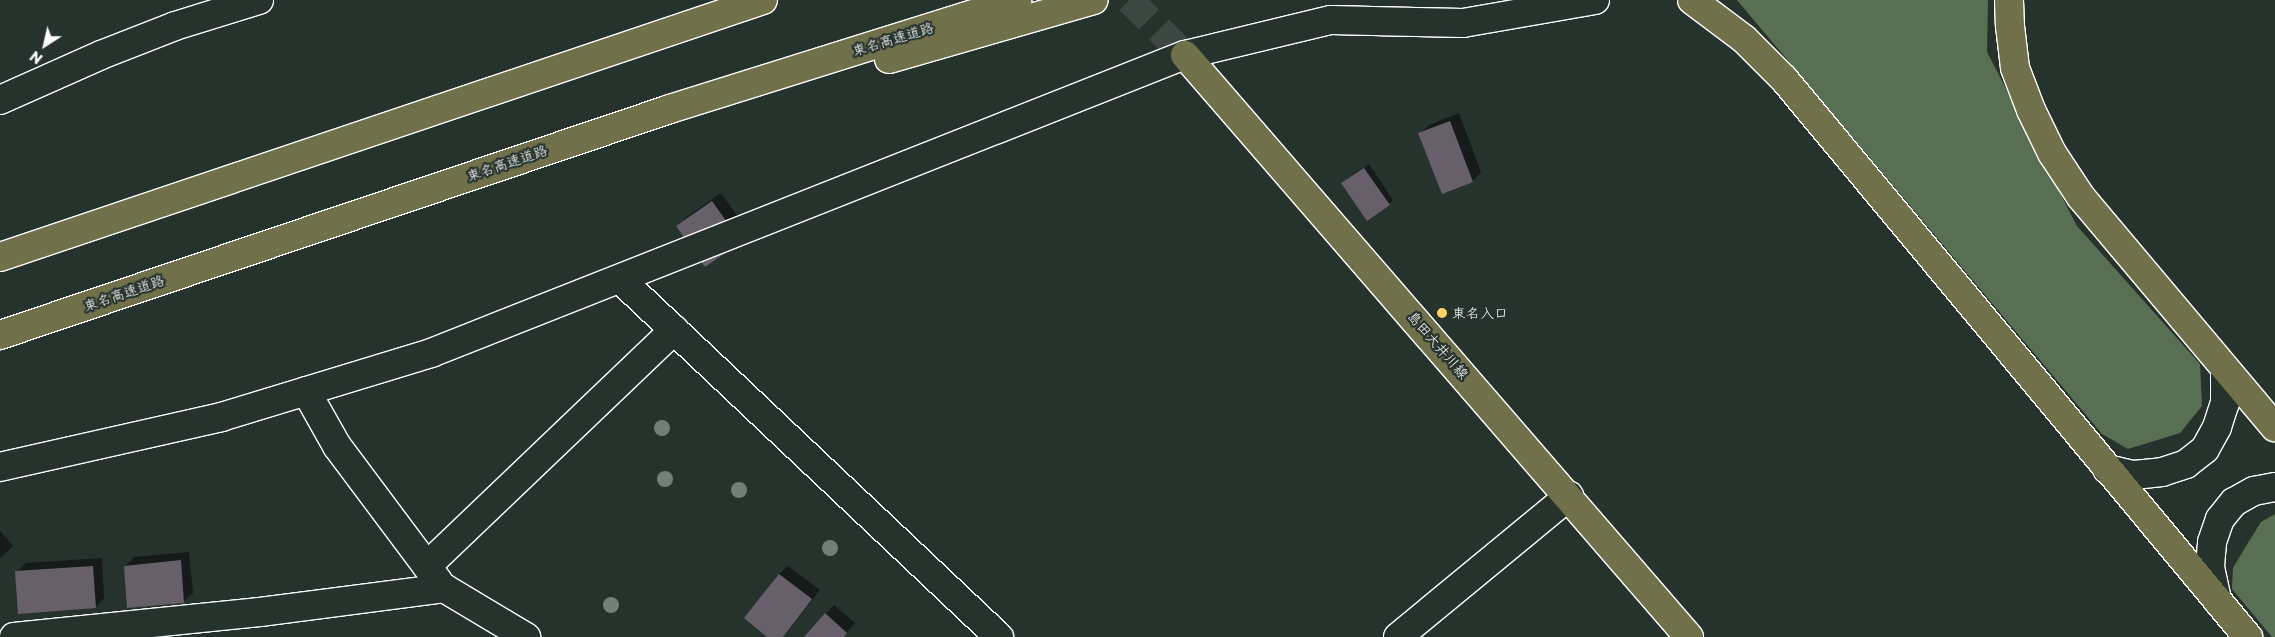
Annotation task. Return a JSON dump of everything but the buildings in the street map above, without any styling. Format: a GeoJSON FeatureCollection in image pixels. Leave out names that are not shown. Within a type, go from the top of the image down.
{"type":"FeatureCollection","features":[{"type":"Feature","properties":{"kind":"main road"},"geometry":{"type":"LineString","coordinates":[[0,256],[763,0]]}},
{"type":"Feature","properties":{"kind":"main road","name":"東名高速道路"},"geometry":{"type":"LineString","coordinates":[[0,334],[670,108],[1018,0]]}},
{"type":"Feature","properties":{"kind":"main road"},"geometry":{"type":"LineString","coordinates":[[670,108],[832,76],[1094,0]]}},
{"type":"Feature","properties":{"kind":"main road"},"geometry":{"type":"LineString","coordinates":[[1692,0],[1744,39],[1784,79],[2107,470],[2248,637]]}},
{"type":"Feature","properties":{"kind":"main road"},"geometry":{"type":"LineString","coordinates":[[2009,0],[2015,68],[2030,110],[2052,153],[2081,197],[2275,428]]}},
{"type":"Feature","properties":{"kind":"main road","name":"島田大井川線"},"geometry":{"type":"LineString","coordinates":[[1185,55],[1569,496],[1689,637]]}},
{"type":"Feature","properties":{"kind":"street"},"geometry":{"type":"LineString","coordinates":[[0,100],[101,55],[166,30],[259,0]]}},
{"type":"Feature","properties":{"kind":"street"},"geometry":{"type":"LineString","coordinates":[[0,467],[221,417],[431,354],[1185,55],[1331,20],[1463,23],[1596,0]]}},
{"type":"Feature","properties":{"kind":"street"},"geometry":{"type":"LineString","coordinates":[[621,280],[999,637]]}},
{"type":"Feature","properties":{"kind":"street"},"geometry":{"type":"LineString","coordinates":[[427,566],[674,330]]}},
{"type":"Feature","properties":{"kind":"street"},"geometry":{"type":"LineString","coordinates":[[2107,470],[2134,475],[2162,472],[2186,464],[2205,449],[2217,427],[2225,403],[2225,370]]}},
{"type":"Feature","properties":{"kind":"street"},"geometry":{"type":"LineString","coordinates":[[306,391],[337,446],[444,588],[526,637]]}},
{"type":"Feature","properties":{"kind":"street"},"geometry":{"type":"LineString","coordinates":[[2217,600],[2210,566],[2212,542],[2220,519],[2234,502],[2254,490],[2275,487]]}},
{"type":"Feature","properties":{"kind":"street"},"geometry":{"type":"LineString","coordinates":[[1398,637],[1569,496]]}},
{"type":"Feature","properties":{"kind":"street"},"geometry":{"type":"LineString","coordinates":[[14,637],[140,631],[260,612],[444,588]]}},
{"type":"Feature","properties":{"kind":"green space"},"geometry":{"type":"Polygon","coordinates":[[[1737,0],[1988,0],[1987,52],[2077,226],[2200,364],[2202,406],[2180,433],[2128,449],[2102,434],[1737,0]]]}},
{"type":"Feature","properties":{"kind":"green space"},"geometry":{"type":"Polygon","coordinates":[[[2275,514],[2275,637],[2272,637],[2232,589],[2233,568],[2261,522],[2275,514]]]}},
{"type":"Feature","properties":{"kind":"tunnel"},"geometry":{"type":"LineString","coordinates":[[1129,0],[1185,55]]}},
{"type":"Feature","properties":{"kind":"place","name":"東名入口"},"geometry":{"type":"Point","coordinates":[1442,313]}}]}
